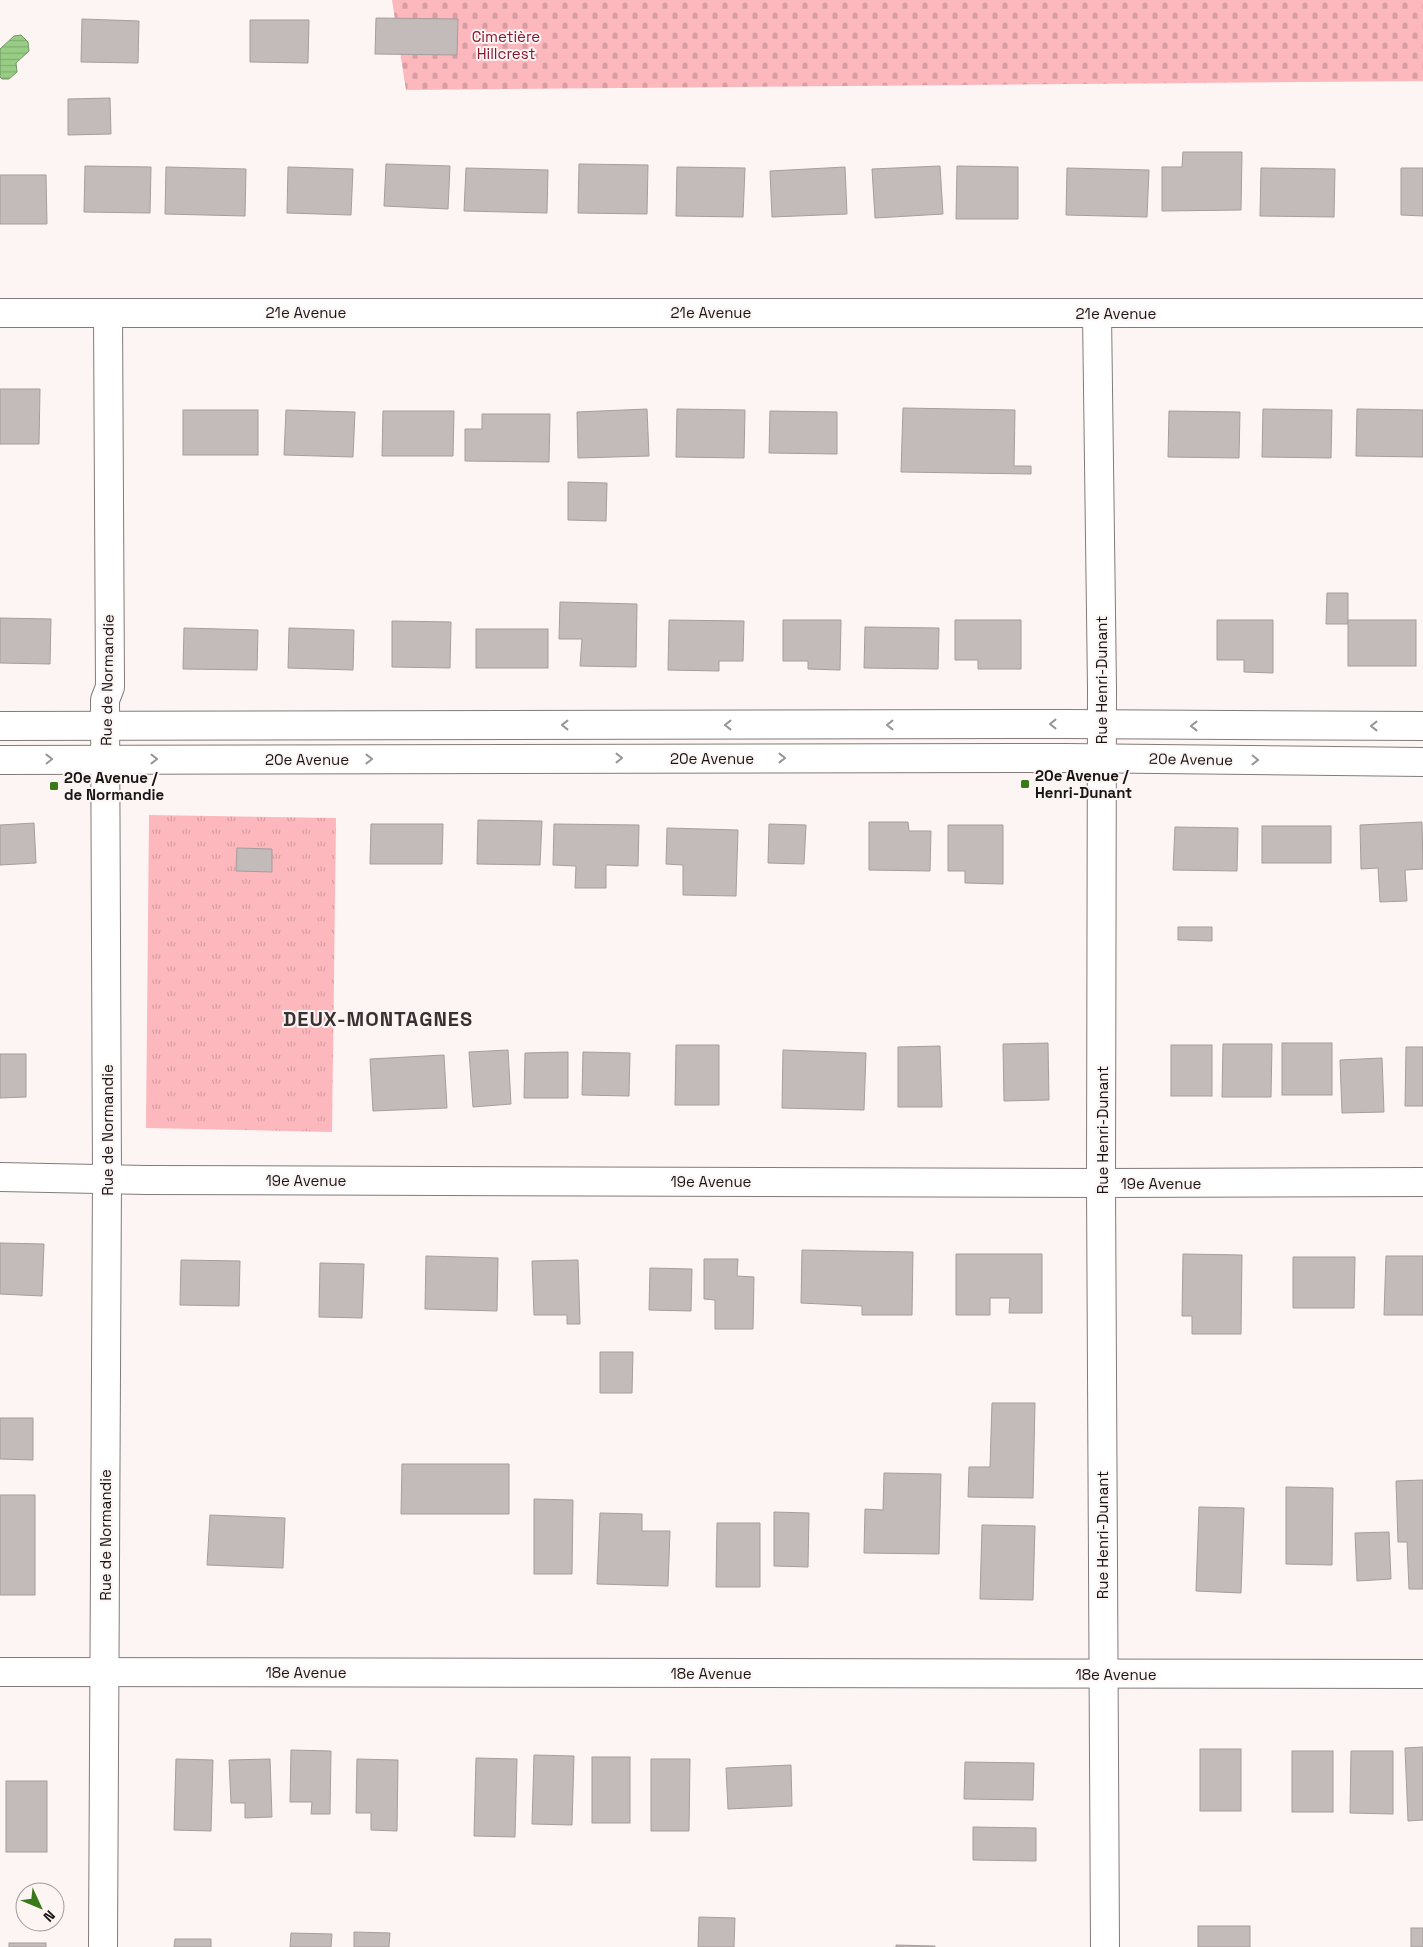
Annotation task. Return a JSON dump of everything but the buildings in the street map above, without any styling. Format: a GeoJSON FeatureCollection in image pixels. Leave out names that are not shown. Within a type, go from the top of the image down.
{"type":"FeatureCollection","features":[{"type":"Feature","properties":{"kind":"street","name":"21e Avenue"},"geometry":{"type":"LineString","coordinates":[[0,313],[1423,313]]}},
{"type":"Feature","properties":{"kind":"street","name":"Rue de Normandie"},"geometry":{"type":"LineString","coordinates":[[103,1947],[107,1179],[105,700],[110,687],[108,313]]}},
{"type":"Feature","properties":{"kind":"street","name":"Rue Henri-Dunant"},"geometry":{"type":"LineString","coordinates":[[1097,313],[1101,725],[1105,1947]]}},
{"type":"Feature","properties":{"kind":"street"},"geometry":{"type":"LineString","coordinates":[[0,726],[1423,726]]}},
{"type":"Feature","properties":{"kind":"street","name":"20e Avenue"},"geometry":{"type":"LineString","coordinates":[[0,760],[1101,758],[1423,762]]}},
{"type":"Feature","properties":{"kind":"street","name":"19e Avenue"},"geometry":{"type":"LineString","coordinates":[[0,1177],[1101,1183],[1423,1182]]}},
{"type":"Feature","properties":{"kind":"street","name":"18e Avenue"},"geometry":{"type":"LineString","coordinates":[[0,1672],[1423,1674]]}},
{"type":"Feature","properties":{"kind":"green space","name":"Cimetière Hillcrest"},"geometry":{"type":"Polygon","coordinates":[[[392,0],[1423,0],[1423,81],[406,90],[392,0]]]}},
{"type":"Feature","properties":{"kind":"green space"},"geometry":{"type":"Polygon","coordinates":[[[149,815],[336,818],[332,1132],[146,1128],[149,815]]]}},
{"type":"Feature","properties":{"kind":"shaded area"},"geometry":{"type":"Polygon","coordinates":[[[21,35],[28,42],[29,51],[16,63],[17,72],[9,79],[2,79],[0,77],[0,49],[14,36],[21,35]]]}},
{"type":"Feature","properties":{"kind":"place","name":"20e Avenue / Henri-Dunant"},"geometry":{"type":"Point","coordinates":[1025,784]}},
{"type":"Feature","properties":{"kind":"place","name":"20e Avenue / de Normandie"},"geometry":{"type":"Point","coordinates":[54,786]}},
{"type":"Feature","properties":{"kind":"district","name":"DEUX-MONTAGNES"},"geometry":{"type":"Point","coordinates":[378,1019]}}]}
